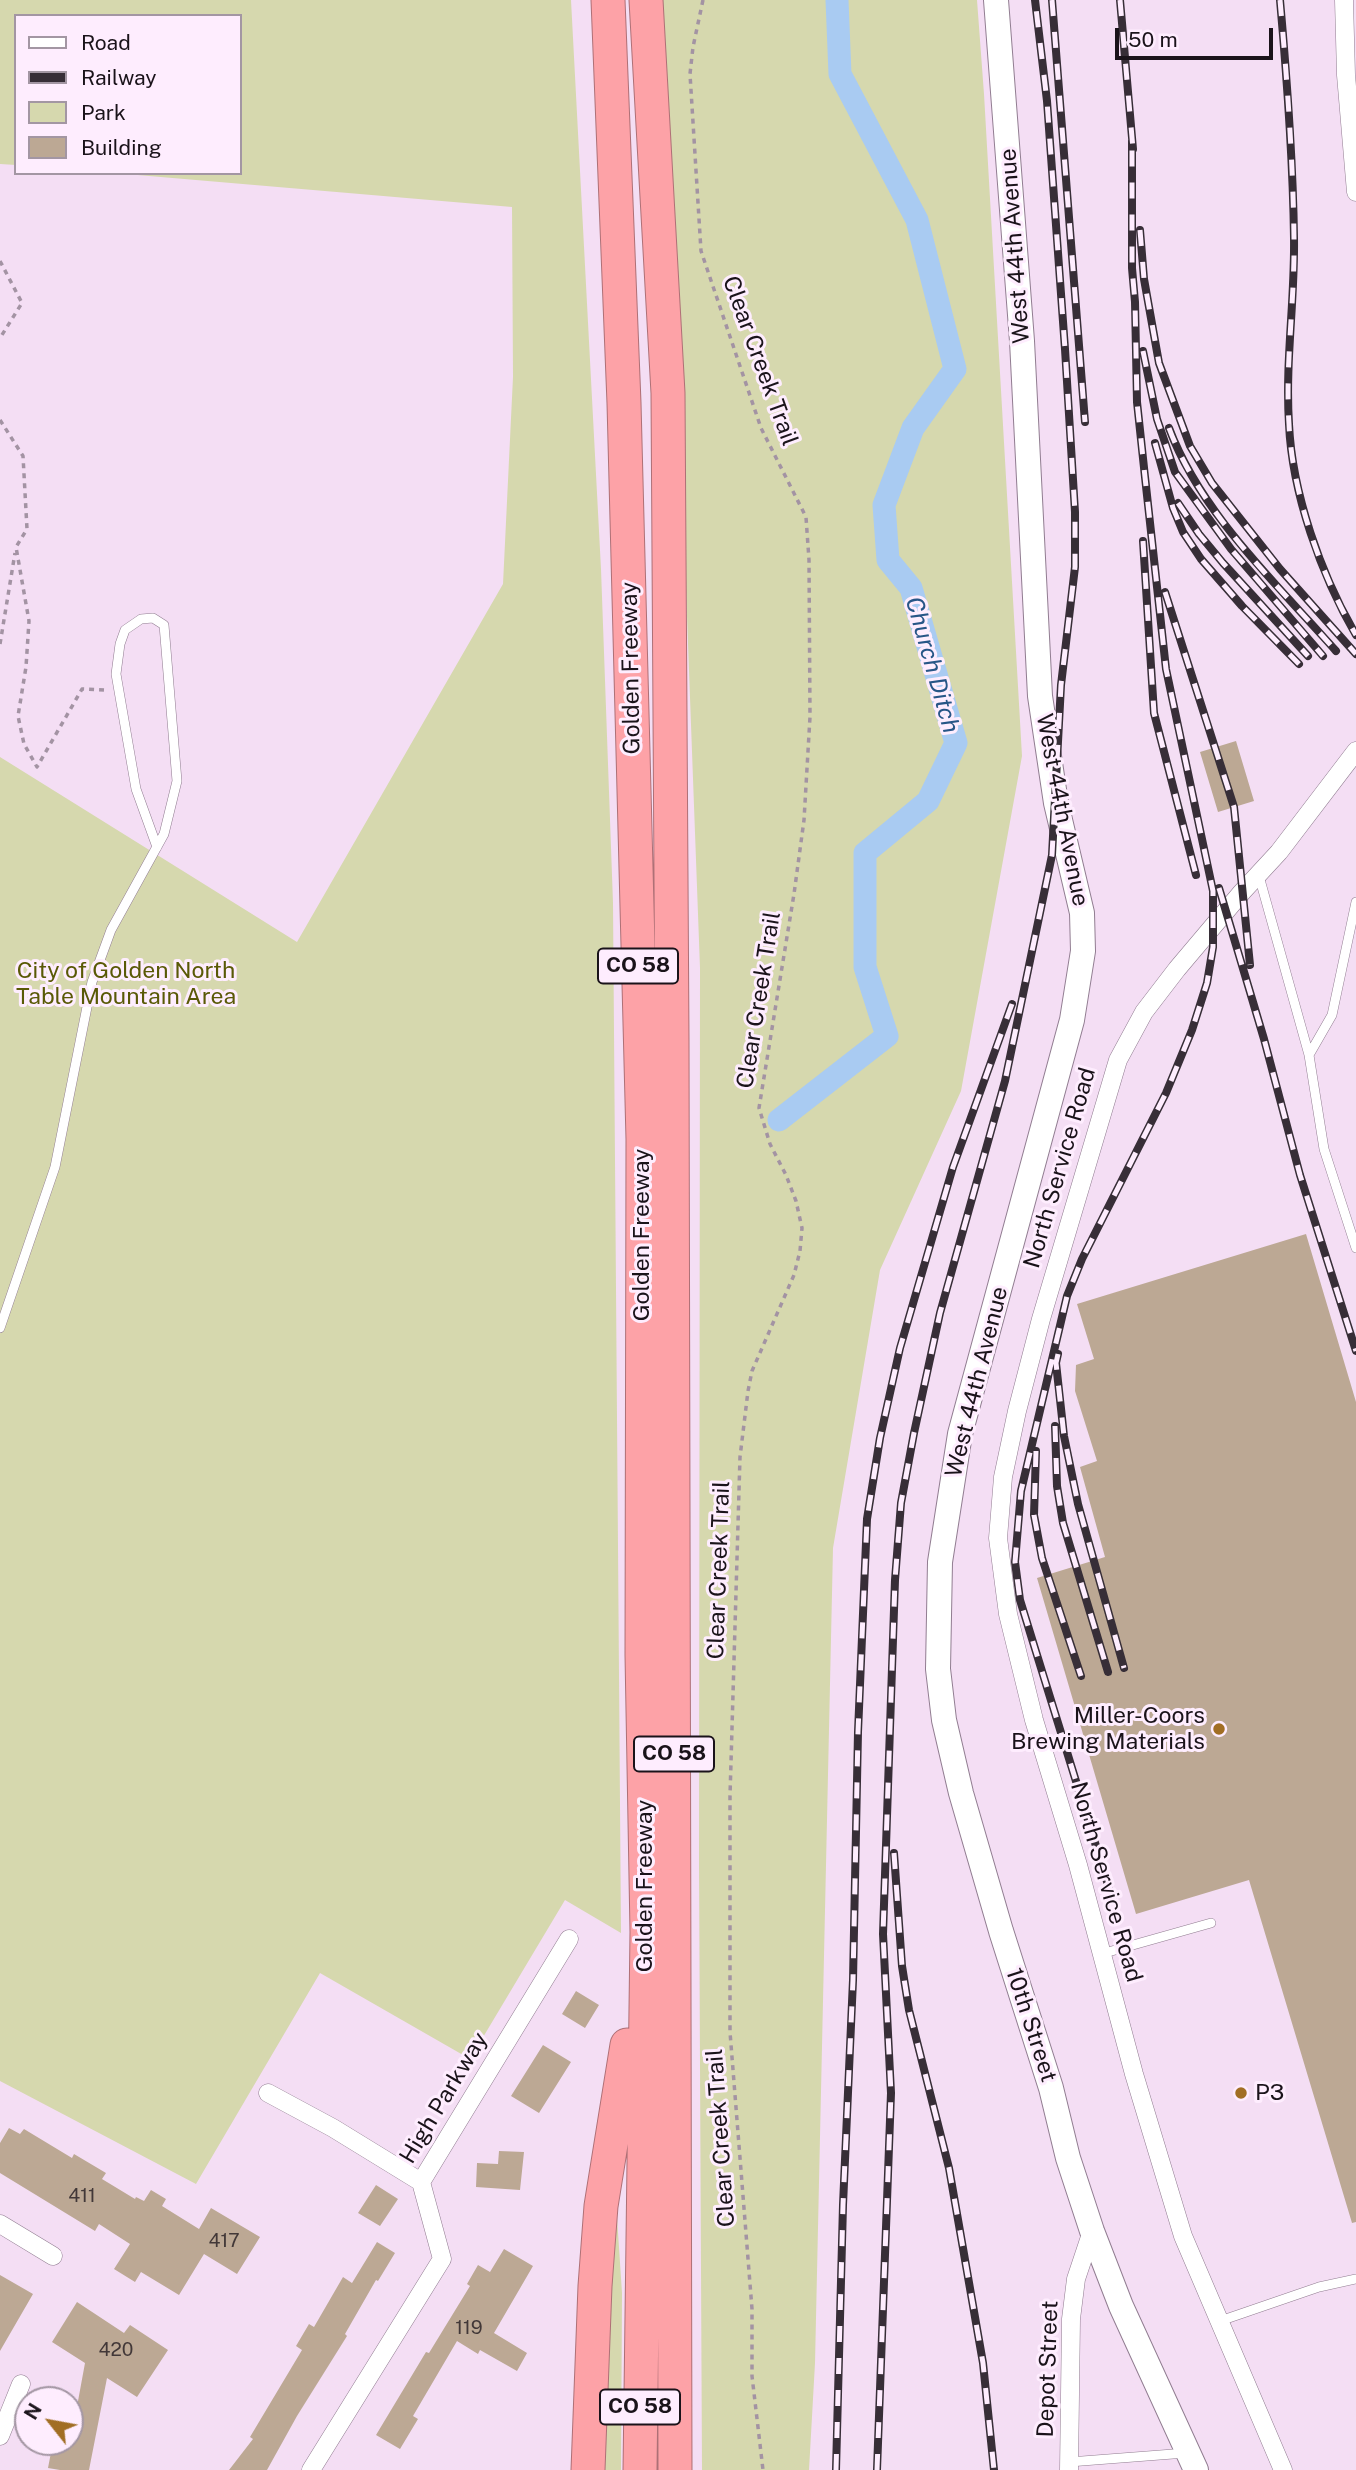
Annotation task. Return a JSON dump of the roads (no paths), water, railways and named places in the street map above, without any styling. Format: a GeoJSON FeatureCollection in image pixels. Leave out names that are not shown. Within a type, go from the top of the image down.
{"type":"FeatureCollection","features":[{"type":"Feature","properties":{"kind":"highway","name":"Golden Freeway"},"geometry":{"type":"LineString","coordinates":[[608,0],[624,403],[643,1139],[642,1655],[646,1932],[640,2470]]}},
{"type":"Feature","properties":{"kind":"highway","name":"Golden Freeway"},"geometry":{"type":"LineString","coordinates":[[646,0],[668,407],[673,1094],[675,2470]]}},
{"type":"Feature","properties":{"kind":"highway"},"geometry":{"type":"LineString","coordinates":[[588,2470],[601,2206],[646,1932]]}},
{"type":"Feature","properties":{"kind":"street","name":"West 44th Avenue"},"geometry":{"type":"LineString","coordinates":[[940,1562],[960,1434],[1072,1020],[1083,951],[1082,913],[1056,803],[1040,696],[1022,341],[996,0]]}},
{"type":"Feature","properties":{"kind":"street"},"geometry":{"type":"LineString","coordinates":[[1344,0],[1346,75],[1356,192]]}},
{"type":"Feature","properties":{"kind":"street","name":"North Service Road"},"geometry":{"type":"LineString","coordinates":[[1283,2470],[1183,2236],[1171,2201],[1034,1720],[1008,1614],[998,1538],[1003,1477],[1017,1411],[1041,1319],[1118,1060],[1144,1012],[1214,924],[1279,852],[1356,751]]}},
{"type":"Feature","properties":{"kind":"street","name":"10th Street"},"geometry":{"type":"LineString","coordinates":[[940,1562],[938,1669],[944,1720],[955,1768],[1001,1931],[1051,2088],[1068,2158],[1092,2231],[1121,2306],[1192,2462]]}},
{"type":"Feature","properties":{"kind":"street","name":"High Parkway"},"geometry":{"type":"LineString","coordinates":[[311,2470],[442,2259],[421,2182],[569,1939]]}},
{"type":"Feature","properties":{"kind":"street"},"geometry":{"type":"LineString","coordinates":[[268,2093],[333,2128],[421,2182]]}},
{"type":"Feature","properties":{"kind":"street"},"geometry":{"type":"LineString","coordinates":[[0,2224],[52,2256]]}},
{"type":"Feature","properties":{"kind":"street","name":"Depot Street"},"geometry":{"type":"LineString","coordinates":[[1069,2466],[1071,2319],[1076,2279],[1092,2231]]}},
{"type":"Feature","properties":{"kind":"street"},"geometry":{"type":"LineString","coordinates":[[0,2436],[21,2384]]}},
{"type":"Feature","properties":{"kind":"lane"},"geometry":{"type":"LineString","coordinates":[[0,1328],[55,1167],[92,982],[111,930],[157,847],[164,834],[177,781],[164,625],[153,618],[141,620],[125,630],[116,674],[136,789],[157,847]]}},
{"type":"Feature","properties":{"kind":"lane"},"geometry":{"type":"LineString","coordinates":[[1258,874],[1309,1055],[1324,1149],[1356,1248]]}},
{"type":"Feature","properties":{"kind":"lane"},"geometry":{"type":"LineString","coordinates":[[1309,1055],[1332,1015],[1356,902]]}},
{"type":"Feature","properties":{"kind":"lane"},"geometry":{"type":"LineString","coordinates":[[1101,1954],[1211,1923]]}},
{"type":"Feature","properties":{"kind":"lane"},"geometry":{"type":"LineString","coordinates":[[1220,2321],[1319,2287],[1356,2279]]}},
{"type":"Feature","properties":{"kind":"lane"},"geometry":{"type":"LineString","coordinates":[[1069,2466],[1192,2462]]}},
{"type":"Feature","properties":{"kind":"waterway","name":"Church Ditch"},"geometry":{"type":"LineString","coordinates":[[779,1120],[887,1036],[865,967],[865,853],[928,801],[956,743],[911,588],[888,560],[884,505],[913,428],[955,369],[917,220],[840,74],[837,0]]}},
{"type":"Feature","properties":{"kind":"railway"},"geometry":{"type":"LineString","coordinates":[[877,2470],[891,2093],[883,1934],[895,1580],[901,1503],[940,1313],[1005,1081],[1052,855],[1061,685],[1075,567],[1075,512],[1065,349],[1047,101],[1035,0]]}},
{"type":"Feature","properties":{"kind":"railway"},"geometry":{"type":"LineString","coordinates":[[1052,0],[1085,422]]}},
{"type":"Feature","properties":{"kind":"railway"},"geometry":{"type":"LineString","coordinates":[[1120,0],[1133,149]]}},
{"type":"Feature","properties":{"kind":"railway"},"geometry":{"type":"LineString","coordinates":[[1280,0],[1293,208],[1294,261],[1288,378],[1291,450],[1310,533],[1331,586],[1356,635]]}},
{"type":"Feature","properties":{"kind":"railway"},"geometry":{"type":"LineString","coordinates":[[1113,1901],[1020,1600],[1015,1562],[1021,1491],[1067,1296],[1082,1259],[1166,1093],[1192,1030],[1207,983],[1213,947],[1213,891],[1166,669],[1137,402],[1132,268],[1132,141]]}},
{"type":"Feature","properties":{"kind":"railway"},"geometry":{"type":"LineString","coordinates":[[1140,230],[1144,279],[1159,363],[1190,446],[1212,483],[1280,569],[1356,654]]}},
{"type":"Feature","properties":{"kind":"railway"},"geometry":{"type":"LineString","coordinates":[[1143,351],[1157,419],[1175,472],[1231,549],[1323,656]]}},
{"type":"Feature","properties":{"kind":"railway"},"geometry":{"type":"LineString","coordinates":[[1169,428],[1183,460],[1220,519],[1336,651]]}},
{"type":"Feature","properties":{"kind":"railway"},"geometry":{"type":"LineString","coordinates":[[1155,443],[1173,508],[1183,532],[1201,559],[1242,606],[1299,664]]}},
{"type":"Feature","properties":{"kind":"railway"},"geometry":{"type":"LineString","coordinates":[[1178,503],[1223,563],[1308,656]]}},
{"type":"Feature","properties":{"kind":"railway"},"geometry":{"type":"LineString","coordinates":[[1143,541],[1154,713],[1196,875]]}},
{"type":"Feature","properties":{"kind":"railway"},"geometry":{"type":"LineString","coordinates":[[1165,592],[1234,807],[1250,965]]}},
{"type":"Feature","properties":{"kind":"railway"},"geometry":{"type":"LineString","coordinates":[[1219,888],[1264,1039],[1300,1175],[1356,1351]]}},
{"type":"Feature","properties":{"kind":"railway"},"geometry":{"type":"LineString","coordinates":[[836,2470],[867,1519],[880,1438],[900,1348],[953,1167],[1012,1004]]}},
{"type":"Feature","properties":{"kind":"railway"},"geometry":{"type":"LineString","coordinates":[[1058,1354],[1056,1363],[1064,1436],[1078,1504],[1124,1668]]}},
{"type":"Feature","properties":{"kind":"railway"},"geometry":{"type":"LineString","coordinates":[[1055,1426],[1057,1486],[1063,1523],[1108,1672]]}},
{"type":"Feature","properties":{"kind":"railway"},"geometry":{"type":"LineString","coordinates":[[1036,1451],[1034,1515],[1042,1558],[1081,1676]]}},
{"type":"Feature","properties":{"kind":"railway"},"geometry":{"type":"LineString","coordinates":[[894,1853],[902,1966],[909,2010],[949,2168],[983,2363],[994,2470]]}},
{"type":"Feature","properties":{"kind":"place","name":"Miller-Coors Brewing Materials"},"geometry":{"type":"Point","coordinates":[1219,1729]}},
{"type":"Feature","properties":{"kind":"place","name":"P3"},"geometry":{"type":"Point","coordinates":[1241,2093]}},
{"type":"Feature","properties":{"kind":"park label","name":"City of Golden North Table Mountain Area"},"geometry":{"type":"Point","coordinates":[126,984]}}]}
